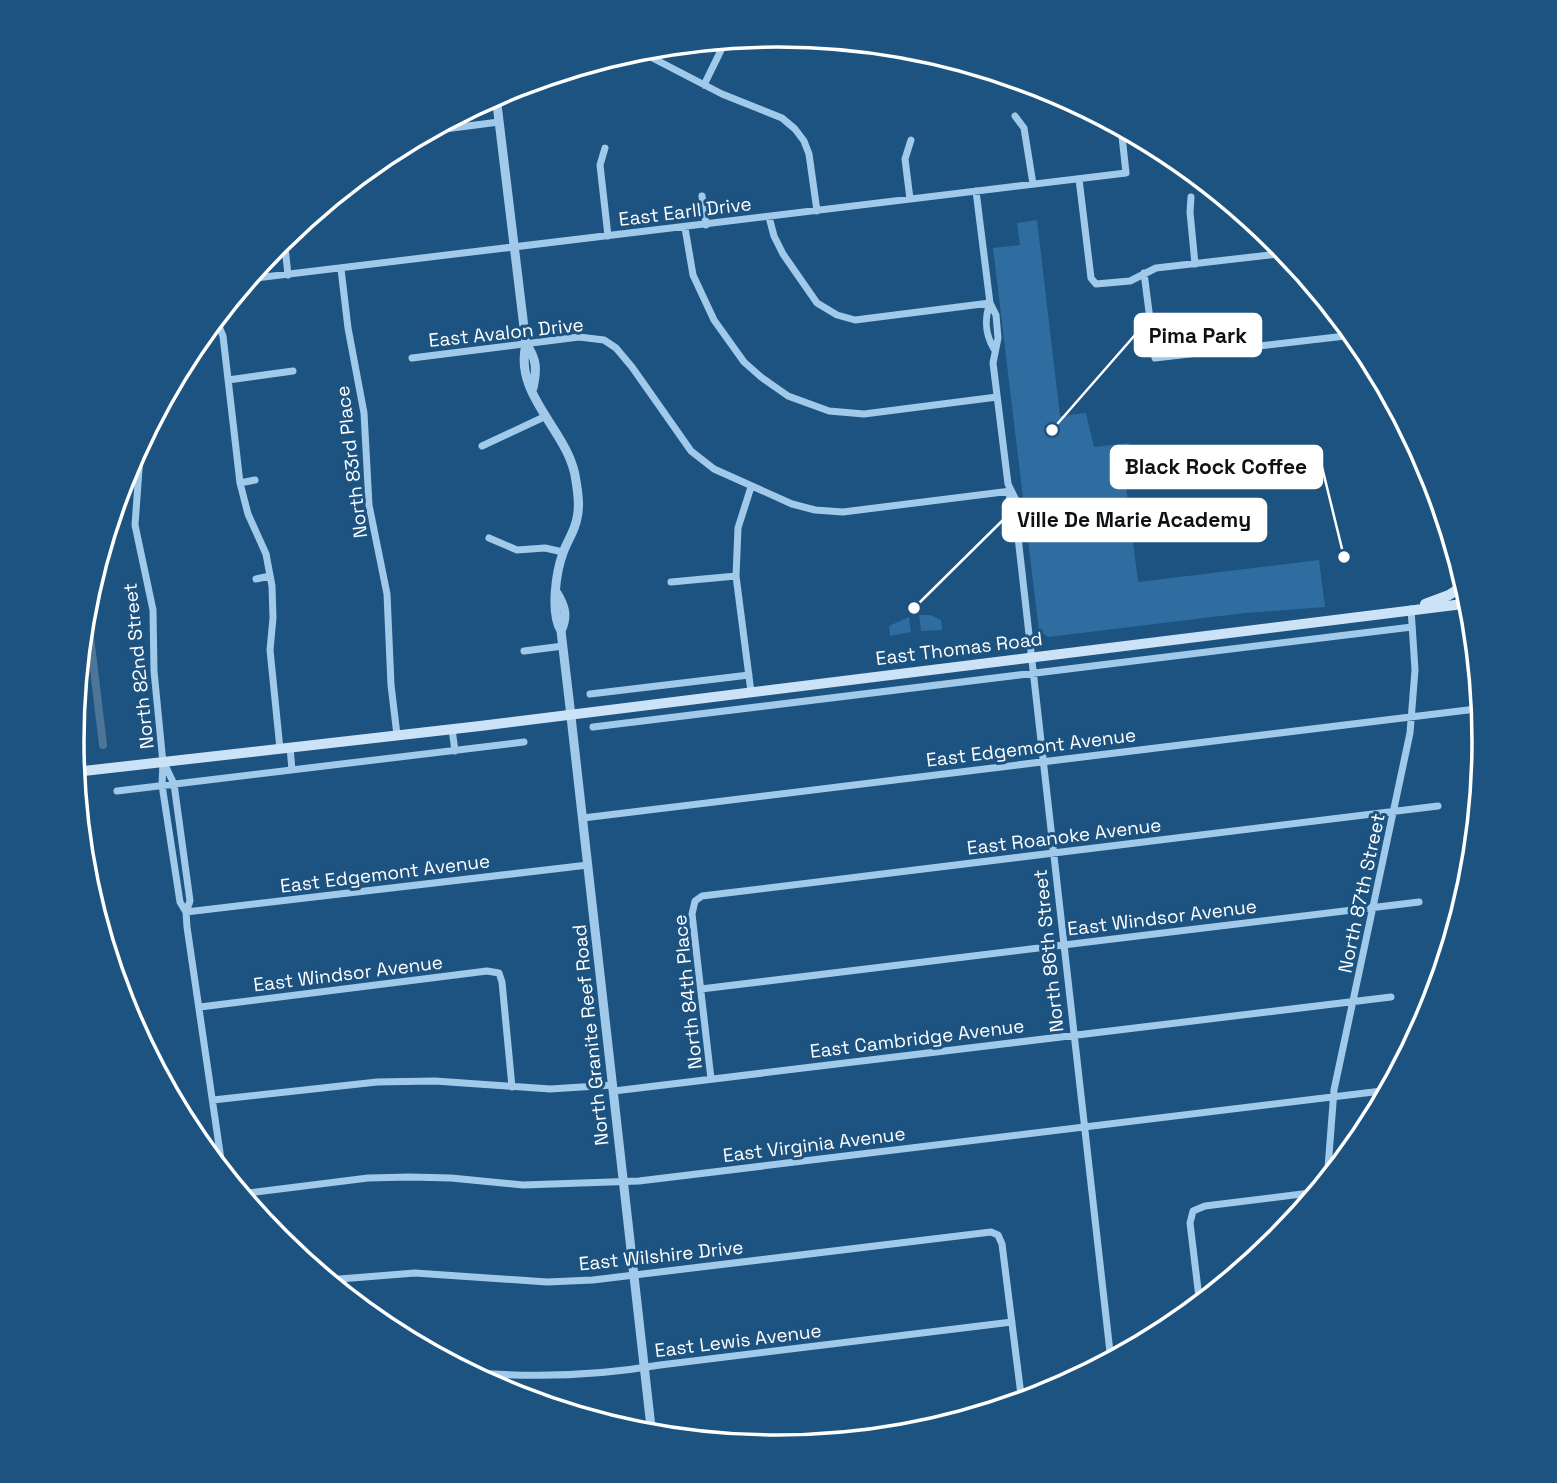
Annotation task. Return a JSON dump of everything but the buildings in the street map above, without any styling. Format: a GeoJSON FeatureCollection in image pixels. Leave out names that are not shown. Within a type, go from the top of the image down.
{"type":"FeatureCollection","features":[{"type":"Feature","properties":{"kind":"main road"},"geometry":{"type":"LineString","coordinates":[[1411,609],[1455,591]]}},
{"type":"Feature","properties":{"kind":"main road","name":"East Thomas Road"},"geometry":{"type":"LineString","coordinates":[[85,771],[452,729],[1459,604]]}},
{"type":"Feature","properties":{"kind":"street"},"geometry":{"type":"LineString","coordinates":[[704,85],[721,50]]}},
{"type":"Feature","properties":{"kind":"street"},"geometry":{"type":"LineString","coordinates":[[654,59],[704,85],[782,118],[794,129],[804,141],[809,154],[817,211]]}},
{"type":"Feature","properties":{"kind":"street","name":"North Granite Reef Road"},"geometry":{"type":"LineString","coordinates":[[497,107],[526,344],[524,371],[544,417],[568,449],[576,478],[577,519],[558,569],[555,614],[563,646],[651,1423]]}},
{"type":"Feature","properties":{"kind":"street"},"geometry":{"type":"LineString","coordinates":[[1015,116],[1024,128],[1032,184]]}},
{"type":"Feature","properties":{"kind":"street"},"geometry":{"type":"LineString","coordinates":[[454,128],[499,122]]}},
{"type":"Feature","properties":{"kind":"street","name":"East Earll Drive"},"geometry":{"type":"LineString","coordinates":[[263,277],[1126,173],[1122,138]]}},
{"type":"Feature","properties":{"kind":"street"},"geometry":{"type":"LineString","coordinates":[[910,199],[905,159],[911,140]]}},
{"type":"Feature","properties":{"kind":"street"},"geometry":{"type":"LineString","coordinates":[[605,148],[600,165],[608,236]]}},
{"type":"Feature","properties":{"kind":"street"},"geometry":{"type":"LineString","coordinates":[[1079,179],[1091,278],[1096,284],[1130,281],[1156,268],[1273,255]]}},
{"type":"Feature","properties":{"kind":"street","name":"North 86th Street"},"geometry":{"type":"LineString","coordinates":[[976,191],[990,303],[985,316],[988,339],[994,349],[993,363],[1008,484],[1018,504],[1018,537],[1042,762],[1110,1351]]}},
{"type":"Feature","properties":{"kind":"street"},"geometry":{"type":"LineString","coordinates":[[702,196],[706,225]]}},
{"type":"Feature","properties":{"kind":"street"},"geometry":{"type":"LineString","coordinates":[[1191,197],[1195,264]]}},
{"type":"Feature","properties":{"kind":"street"},"geometry":{"type":"LineString","coordinates":[[769,217],[783,254],[817,303],[836,314],[855,320],[990,303]]}},
{"type":"Feature","properties":{"kind":"street"},"geometry":{"type":"LineString","coordinates":[[685,228],[693,275],[714,320],[744,362],[788,396],[829,411],[864,414],[997,397]]}},
{"type":"Feature","properties":{"kind":"street"},"geometry":{"type":"LineString","coordinates":[[286,253],[288,275]]}},
{"type":"Feature","properties":{"kind":"street","name":"North 83rd Place"},"geometry":{"type":"LineString","coordinates":[[341,269],[348,328],[364,413],[369,505],[387,594],[391,685],[397,735]]}},
{"type":"Feature","properties":{"kind":"street"},"geometry":{"type":"LineString","coordinates":[[1144,273],[1155,358],[1342,336]]}},
{"type":"Feature","properties":{"kind":"street"},"geometry":{"type":"LineString","coordinates":[[220,330],[240,483],[248,514],[266,554],[270,576],[274,610],[270,650],[285,748],[292,770]]}},
{"type":"Feature","properties":{"kind":"street","name":"East Avalon Drive"},"geometry":{"type":"LineString","coordinates":[[412,358],[579,337],[604,340],[623,355],[691,451],[714,469],[751,487]]}},
{"type":"Feature","properties":{"kind":"street"},"geometry":{"type":"LineString","coordinates":[[228,380],[293,372]]}},
{"type":"Feature","properties":{"kind":"street"},"geometry":{"type":"LineString","coordinates":[[482,446],[544,417]]}},
{"type":"Feature","properties":{"kind":"street","name":"North 82nd Street"},"geometry":{"type":"LineString","coordinates":[[139,472],[135,525],[153,610],[154,671],[163,763],[162,785],[180,902],[186,912],[220,1153]]}},
{"type":"Feature","properties":{"kind":"street"},"geometry":{"type":"LineString","coordinates":[[240,483],[255,480]]}},
{"type":"Feature","properties":{"kind":"street"},"geometry":{"type":"LineString","coordinates":[[751,692],[736,576],[738,528],[751,487],[792,504],[815,510],[843,512],[1011,491]]}},
{"type":"Feature","properties":{"kind":"street"},"geometry":{"type":"LineString","coordinates":[[489,538],[517,550],[545,548],[563,552]]}},
{"type":"Feature","properties":{"kind":"street"},"geometry":{"type":"LineString","coordinates":[[256,579],[270,576]]}},
{"type":"Feature","properties":{"kind":"street"},"geometry":{"type":"LineString","coordinates":[[671,583],[736,576]]}},
{"type":"Feature","properties":{"kind":"street","name":"North 87th Street"},"geometry":{"type":"LineString","coordinates":[[1328,1165],[1333,1097],[1395,811],[1412,716],[1415,670],[1411,609]]}},
{"type":"Feature","properties":{"kind":"street","name":"East Thomas Road"},"geometry":{"type":"LineString","coordinates":[[593,727],[1412,626]]}},
{"type":"Feature","properties":{"kind":"street"},"geometry":{"type":"LineString","coordinates":[[524,651],[563,646]]}},
{"type":"Feature","properties":{"kind":"street"},"geometry":{"type":"LineString","coordinates":[[590,694],[749,675]]}},
{"type":"Feature","properties":{"kind":"street","name":"East Edgemont Avenue"},"geometry":{"type":"LineString","coordinates":[[583,818],[1472,709]]}},
{"type":"Feature","properties":{"kind":"street"},"geometry":{"type":"LineString","coordinates":[[452,729],[455,751]]}},
{"type":"Feature","properties":{"kind":"street"},"geometry":{"type":"LineString","coordinates":[[117,791],[524,742]]}},
{"type":"Feature","properties":{"kind":"street","name":"North 82nd Street"},"geometry":{"type":"LineString","coordinates":[[163,763],[174,784],[190,901],[186,912]]}},
{"type":"Feature","properties":{"kind":"street","name":"East Roanoke Avenue"},"geometry":{"type":"LineString","coordinates":[[695,901],[706,895],[1438,806]]}},
{"type":"Feature","properties":{"kind":"street","name":"East Edgemont Avenue"},"geometry":{"type":"LineString","coordinates":[[186,912],[588,865]]}},
{"type":"Feature","properties":{"kind":"street","name":"North 84th Place"},"geometry":{"type":"LineString","coordinates":[[695,901],[692,914],[711,1079]]}},
{"type":"Feature","properties":{"kind":"street","name":"East Windsor Avenue"},"geometry":{"type":"LineString","coordinates":[[701,989],[1419,902]]}},
{"type":"Feature","properties":{"kind":"street","name":"East Windsor Avenue"},"geometry":{"type":"LineString","coordinates":[[200,1007],[487,971],[499,973],[512,1087]]}},
{"type":"Feature","properties":{"kind":"street","name":"East Cambridge Avenue"},"geometry":{"type":"LineString","coordinates":[[213,1100],[377,1082],[435,1081],[550,1089],[614,1088],[711,1079],[1391,997]]}},
{"type":"Feature","properties":{"kind":"street","name":"East Virginia Avenue"},"geometry":{"type":"LineString","coordinates":[[252,1193],[396,1177],[451,1178],[523,1185],[624,1182],[1378,1091]]}},
{"type":"Feature","properties":{"kind":"street"},"geometry":{"type":"LineString","coordinates":[[1198,1294],[1190,1223],[1193,1211],[1205,1206],[1304,1194]]}},
{"type":"Feature","properties":{"kind":"street","name":"East Wilshire Drive"},"geometry":{"type":"LineString","coordinates":[[340,1279],[415,1273],[547,1282],[634,1275],[988,1232],[998,1235],[1002,1244],[1012,1322]]}},
{"type":"Feature","properties":{"kind":"street"},"geometry":{"type":"LineString","coordinates":[[1012,1322],[1020,1392]]}},
{"type":"Feature","properties":{"kind":"street","name":"East Lewis Avenue"},"geometry":{"type":"LineString","coordinates":[[493,1374],[578,1375],[1012,1322]]}},
{"type":"Feature","properties":{"kind":"shaded area"},"geometry":{"type":"Polygon","coordinates":[[[1037,220],[1060,416],[1086,413],[1094,447],[1129,443],[1123,462],[1138,582],[1319,560],[1325,607],[1245,613],[1048,637],[1039,631],[993,248],[1020,245],[1017,223],[1037,220]]]}},
{"type":"Feature","properties":{"kind":"shaded area"},"geometry":{"type":"Polygon","coordinates":[[[919,615],[930,615],[941,620],[942,630],[921,631],[919,615]]]}},
{"type":"Feature","properties":{"kind":"shaded area"},"geometry":{"type":"Polygon","coordinates":[[[909,617],[911,632],[890,636],[889,626],[909,617]]]}},
{"type":"Feature","properties":{"kind":"waterway"},"geometry":{"type":"LineString","coordinates":[[91,645],[103,745]]}},
{"type":"Feature","properties":{"kind":"place","name":"Pima Park"},"geometry":{"type":"Point","coordinates":[1052,430]}},
{"type":"Feature","properties":{"kind":"place","name":"Black Rock Coffee"},"geometry":{"type":"Point","coordinates":[1344,557]}},
{"type":"Feature","properties":{"kind":"place","name":"Ville De Marie Academy"},"geometry":{"type":"Point","coordinates":[914,608]}}]}
